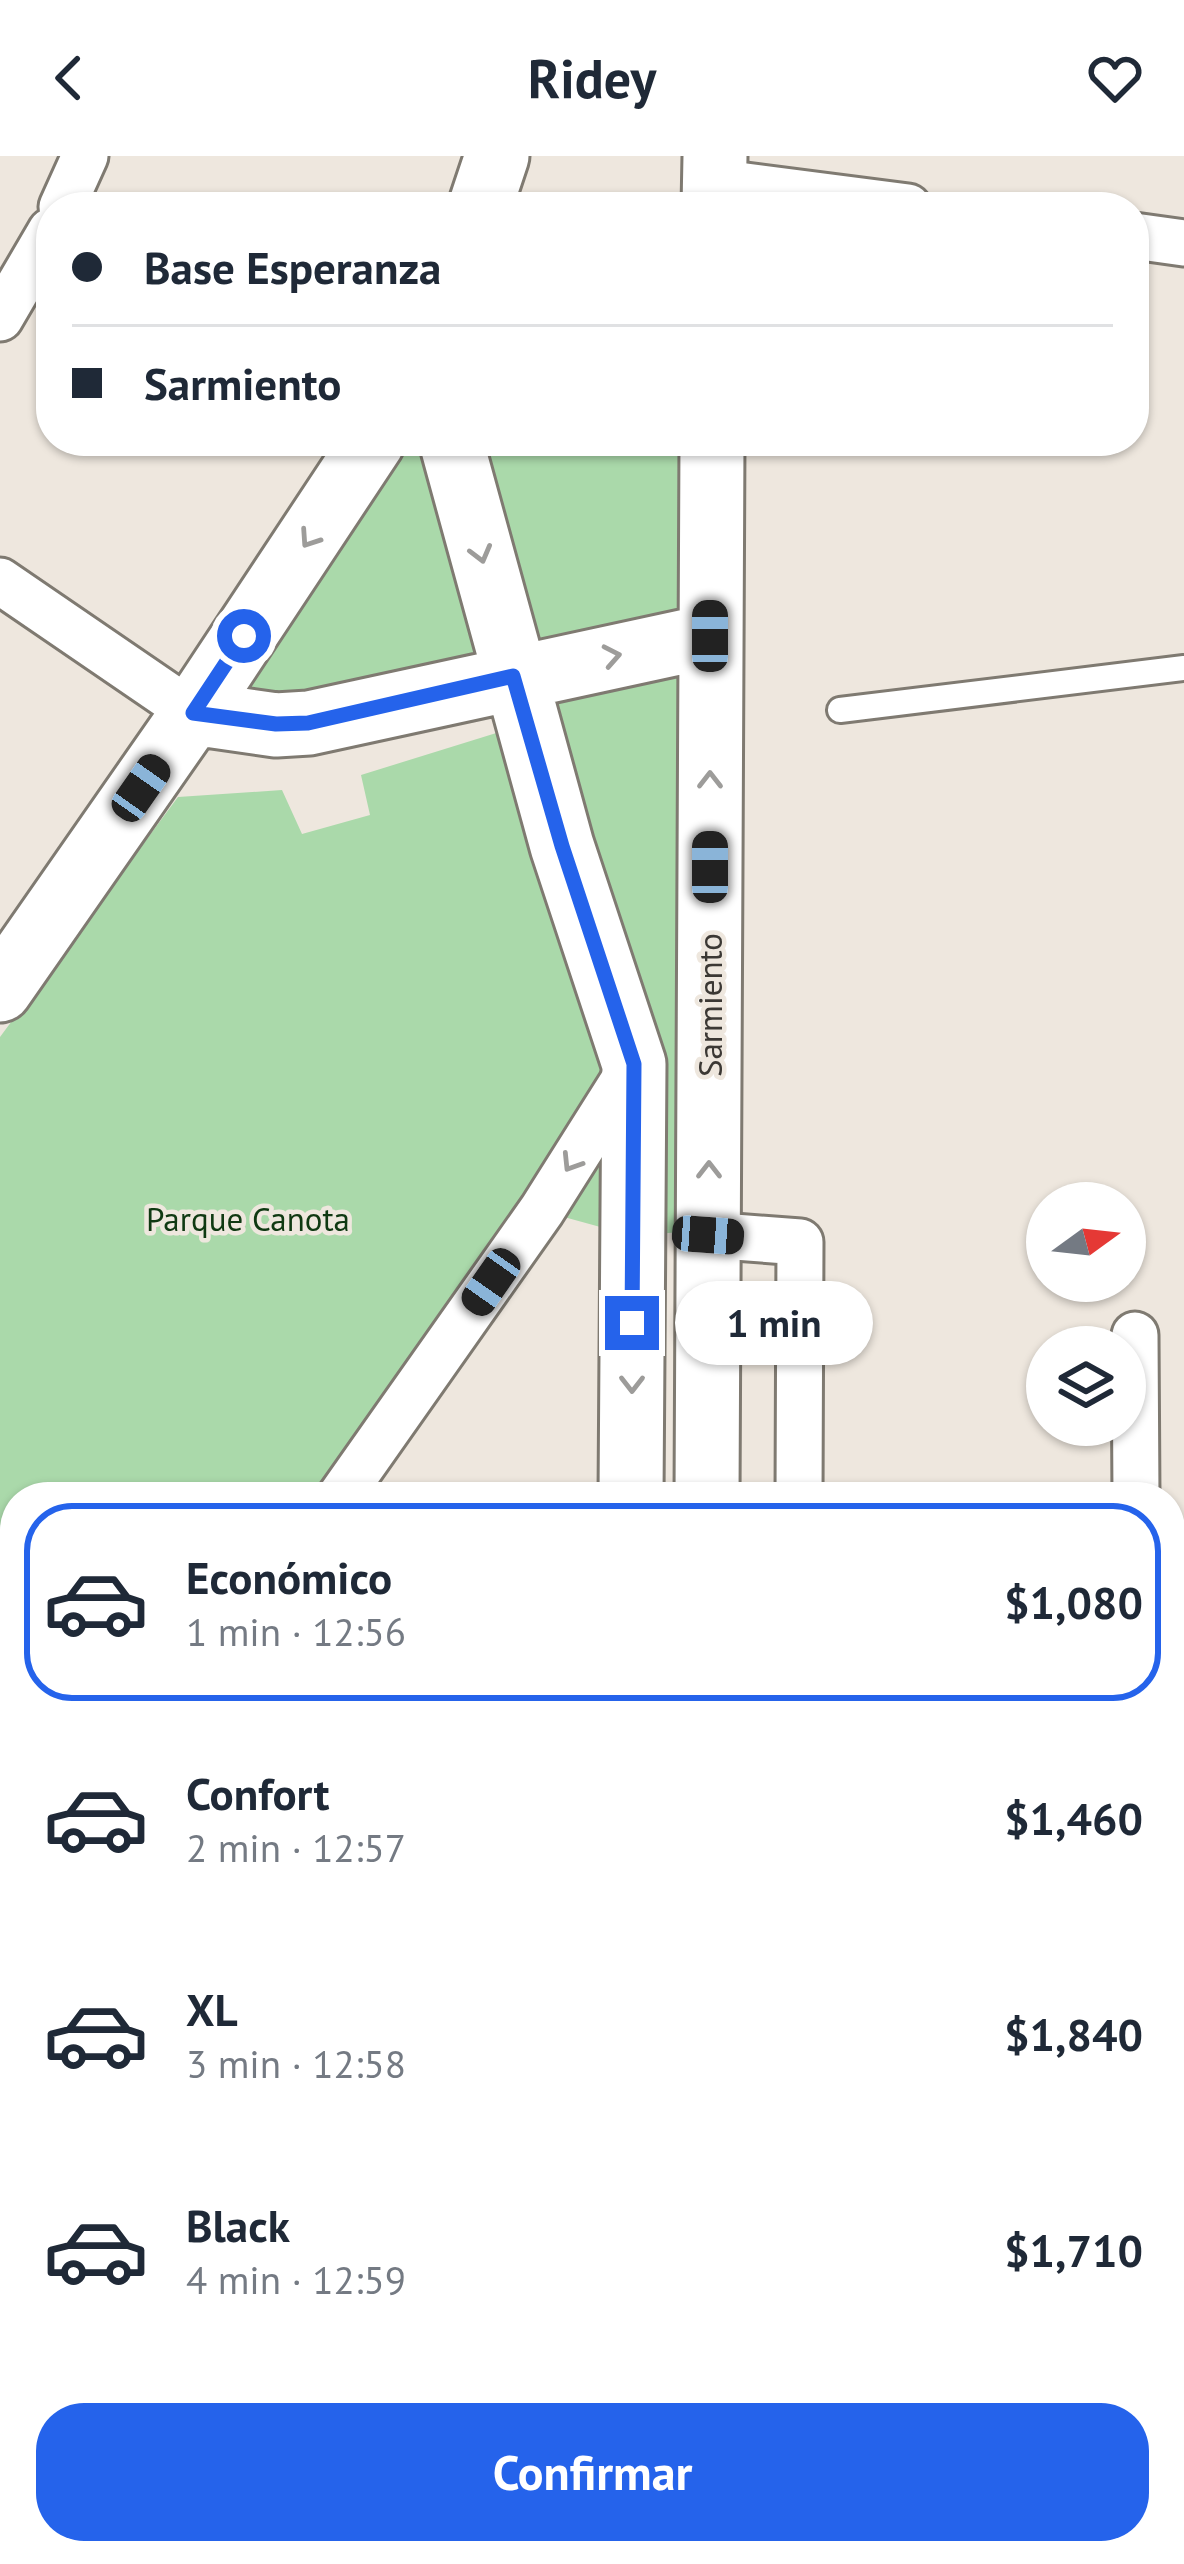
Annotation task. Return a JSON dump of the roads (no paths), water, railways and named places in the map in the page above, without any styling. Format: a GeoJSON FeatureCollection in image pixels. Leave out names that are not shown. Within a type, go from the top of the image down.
{"type":"FeatureCollection","features":[{"type":"Feature","properties":{"kind":"main road"},"geometry":{"type":"LineString","coordinates":[[485,192],[497,156]]}},
{"type":"Feature","properties":{"kind":"main road"},"geometry":{"type":"LineString","coordinates":[[0,990],[364,456]]}},
{"type":"Feature","properties":{"kind":"main road"},"geometry":{"type":"LineString","coordinates":[[455,456],[562,846],[634,1064],[631,1482]]}},
{"type":"Feature","properties":{"kind":"main road","name":"Sarmiento"},"geometry":{"type":"LineString","coordinates":[[707,1482],[712,456]]}},
{"type":"Feature","properties":{"kind":"main road"},"geometry":{"type":"LineString","coordinates":[[193,713],[276,724],[308,723],[710,636]]}},
{"type":"Feature","properties":{"kind":"street"},"geometry":{"type":"LineString","coordinates":[[69,192],[85,156]]}},
{"type":"Feature","properties":{"kind":"street"},"geometry":{"type":"LineString","coordinates":[[715,182],[792,192]]}},
{"type":"Feature","properties":{"kind":"street"},"geometry":{"type":"LineString","coordinates":[[1149,238],[1184,243]]}},
{"type":"Feature","properties":{"kind":"street"},"geometry":{"type":"LineString","coordinates":[[0,319],[36,257]]}},
{"type":"Feature","properties":{"kind":"street"},"geometry":{"type":"LineString","coordinates":[[0,580],[193,713]]}},
{"type":"Feature","properties":{"kind":"street"},"geometry":{"type":"LineString","coordinates":[[351,1482],[542,1210],[634,1064]]}},
{"type":"Feature","properties":{"kind":"street"},"geometry":{"type":"LineString","coordinates":[[708,1235],[800,1241],[799,1482]]}},
{"type":"Feature","properties":{"kind":"street"},"geometry":{"type":"LineString","coordinates":[[1136,1446],[1136,1482]]}},
{"type":"Feature","properties":{"kind":"lane"},"geometry":{"type":"LineString","coordinates":[[840,710],[1184,668]]}},
{"type":"Feature","properties":{"kind":"park label","name":"Parque Canota"},"geometry":{"type":"Point","coordinates":[248,1219]}}]}
